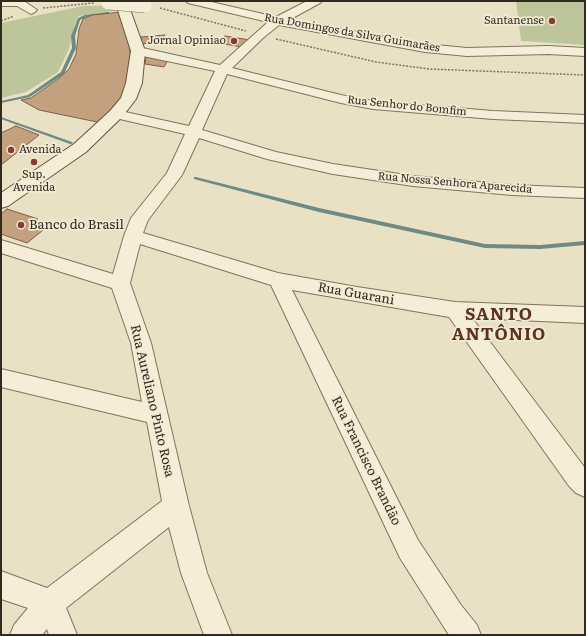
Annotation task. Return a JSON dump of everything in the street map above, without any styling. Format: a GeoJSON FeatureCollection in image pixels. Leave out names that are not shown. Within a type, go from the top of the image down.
{"type":"FeatureCollection","features":[{"type":"Feature","properties":{"kind":"main road"},"geometry":{"type":"LineString","coordinates":[[1,202],[80,148],[116,114],[128,99],[134,83],[138,51],[114,2]]}},
{"type":"Feature","properties":{"kind":"street","name":"Rua Domingos da Silva Guimarães"},"geometry":{"type":"LineString","coordinates":[[192,1],[278,21],[387,42],[446,51],[467,52],[548,50],[585,52]]}},
{"type":"Feature","properties":{"kind":"street"},"geometry":{"type":"LineString","coordinates":[[1,246],[13,251],[120,283],[133,236],[140,218],[174,175],[223,69],[259,35],[278,21],[316,1]]}},
{"type":"Feature","properties":{"kind":"street"},"geometry":{"type":"LineString","coordinates":[[114,2],[145,6]]}},
{"type":"Feature","properties":{"kind":"street"},"geometry":{"type":"LineString","coordinates":[[1,3],[19,3],[32,10]]}},
{"type":"Feature","properties":{"kind":"street","name":"Rua Senhor do Bomfim"},"geometry":{"type":"LineString","coordinates":[[138,51],[223,69],[341,99],[373,105],[493,115],[585,118]]}},
{"type":"Feature","properties":{"kind":"street","name":"Rua Nossa Senhora Aparecida"},"geometry":{"type":"LineString","coordinates":[[116,114],[194,132],[273,156],[341,170],[413,182],[512,190],[585,193]]}},
{"type":"Feature","properties":{"kind":"street","name":"Rua Guarani"},"geometry":{"type":"LineString","coordinates":[[133,236],[278,280],[455,310],[585,315]]}},
{"type":"Feature","properties":{"kind":"street","name":"Rua Francisco Brandão"},"geometry":{"type":"LineString","coordinates":[[278,280],[409,549],[451,615],[467,635]]}},
{"type":"Feature","properties":{"kind":"street","name":"Rua Aureliano Pinto Rosa"},"geometry":{"type":"LineString","coordinates":[[120,283],[141,343],[176,506],[194,574],[218,635]]}},
{"type":"Feature","properties":{"kind":"street"},"geometry":{"type":"LineString","coordinates":[[455,310],[578,478],[585,485]]}},
{"type":"Feature","properties":{"kind":"street"},"geometry":{"type":"LineString","coordinates":[[1,378],[157,415]]}},
{"type":"Feature","properties":{"kind":"street"},"geometry":{"type":"LineString","coordinates":[[24,635],[50,603],[176,506]]}},
{"type":"Feature","properties":{"kind":"street"},"geometry":{"type":"LineString","coordinates":[[1,585],[50,603],[63,635]]}},
{"type":"Feature","properties":{"kind":"path"},"geometry":{"type":"LineString","coordinates":[[1,20],[32,10],[81,4],[114,2]]}},
{"type":"Feature","properties":{"kind":"green space","name":"Santanense"},"geometry":{"type":"Polygon","coordinates":[[[516,1],[585,2],[585,45],[521,41],[516,1]]]}},
{"type":"Feature","properties":{"kind":"green space"},"geometry":{"type":"Polygon","coordinates":[[[119,5],[119,10],[78,16],[69,49],[58,72],[26,92],[1,98],[1,23],[83,6],[119,5]]]}},
{"type":"Feature","properties":{"kind":"building"},"geometry":{"type":"Polygon","coordinates":[[[121,12],[129,44],[131,60],[125,95],[102,123],[39,110],[21,100],[31,98],[58,79],[69,69],[76,54],[79,29],[83,19],[92,15],[121,12]]]}},
{"type":"Feature","properties":{"kind":"building"},"geometry":{"type":"Polygon","coordinates":[[[165,35],[159,41],[142,44],[141,37],[165,35]]]}},
{"type":"Feature","properties":{"kind":"building","name":"Jornal Opiniao"},"geometry":{"type":"Polygon","coordinates":[[[225,36],[250,40],[242,47],[218,43],[225,36]]]}},
{"type":"Feature","properties":{"kind":"building"},"geometry":{"type":"Polygon","coordinates":[[[146,57],[168,60],[164,67],[145,64],[146,57]]]}},
{"type":"Feature","properties":{"kind":"building","name":"Avenida"},"geometry":{"type":"Polygon","coordinates":[[[16,126],[39,135],[1,165],[1,133],[16,126]]]}},
{"type":"Feature","properties":{"kind":"building","name":"Banco do Brasil"},"geometry":{"type":"Polygon","coordinates":[[[7,209],[38,219],[33,223],[47,227],[27,243],[1,234],[1,214],[7,209]]]}},
{"type":"Feature","properties":{"kind":"waterway"},"geometry":{"type":"LineString","coordinates":[[1,102],[29,96],[63,73],[74,48],[73,36],[79,19],[85,16],[108,13]]}},
{"type":"Feature","properties":{"kind":"waterway"},"geometry":{"type":"LineString","coordinates":[[1,118],[71,143]]}},
{"type":"Feature","properties":{"kind":"waterway"},"geometry":{"type":"LineString","coordinates":[[196,178],[319,210],[485,246],[540,247],[585,243]]}},
{"type":"Feature","properties":{"kind":"place","name":"Santanense"},"geometry":{"type":"Point","coordinates":[552,21]}},
{"type":"Feature","properties":{"kind":"place","name":"Jornal Opiniao"},"geometry":{"type":"Point","coordinates":[234,41]}},
{"type":"Feature","properties":{"kind":"place","name":"Avenida"},"geometry":{"type":"Point","coordinates":[11,150]}},
{"type":"Feature","properties":{"kind":"place","name":"Sup. Avenida"},"geometry":{"type":"Point","coordinates":[34,162]}},
{"type":"Feature","properties":{"kind":"place","name":"Banco do Brasil"},"geometry":{"type":"Point","coordinates":[21,225]}},
{"type":"Feature","properties":{"kind":"district","name":"SANTO ANTÔNIO"},"geometry":{"type":"Point","coordinates":[499,325]}}]}
